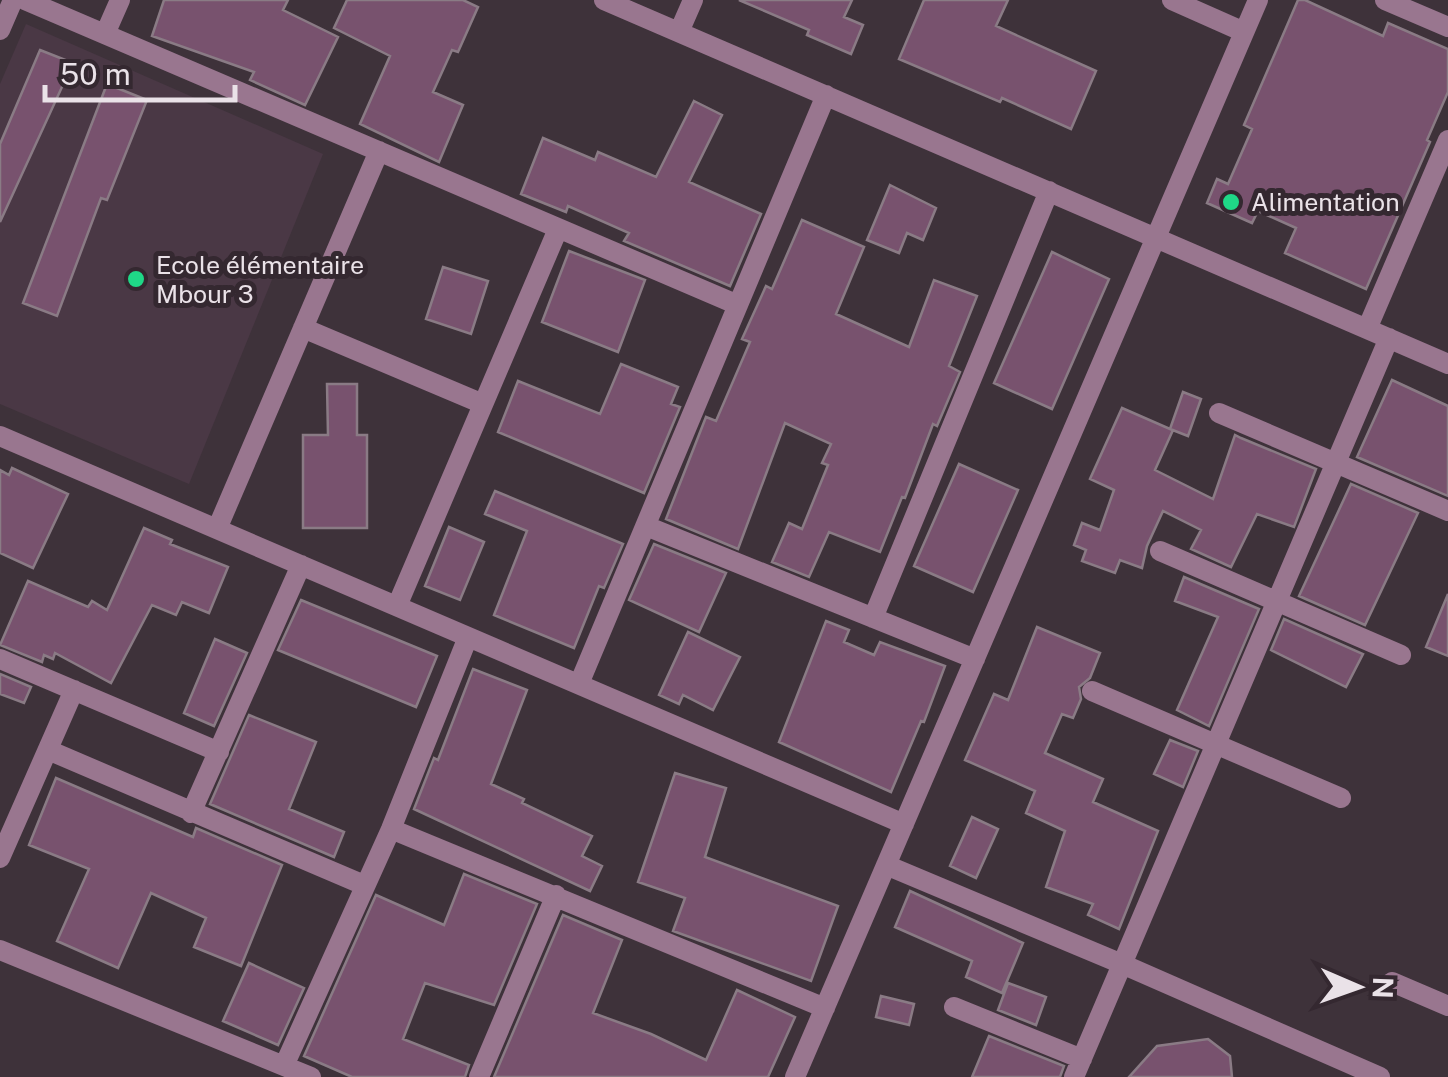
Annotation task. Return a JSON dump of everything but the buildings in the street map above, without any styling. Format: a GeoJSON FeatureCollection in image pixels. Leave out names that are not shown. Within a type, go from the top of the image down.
{"type":"FeatureCollection","features":[{"type":"Feature","properties":{"kind":"street"},"geometry":{"type":"LineString","coordinates":[[0,30],[13,0]]}},
{"type":"Feature","properties":{"kind":"street"},"geometry":{"type":"LineString","coordinates":[[25,0],[738,305]]}},
{"type":"Feature","properties":{"kind":"street"},"geometry":{"type":"LineString","coordinates":[[105,34],[120,0]]}},
{"type":"Feature","properties":{"kind":"street"},"geometry":{"type":"LineString","coordinates":[[604,0],[1448,364]]}},
{"type":"Feature","properties":{"kind":"street"},"geometry":{"type":"LineString","coordinates":[[679,32],[694,0]]}},
{"type":"Feature","properties":{"kind":"street"},"geometry":{"type":"LineString","coordinates":[[1172,0],[1244,32]]}},
{"type":"Feature","properties":{"kind":"street"},"geometry":{"type":"LineString","coordinates":[[795,1077],[1258,0]]}},
{"type":"Feature","properties":{"kind":"street"},"geometry":{"type":"LineString","coordinates":[[1385,0],[1448,28]]}},
{"type":"Feature","properties":{"kind":"street"},"geometry":{"type":"LineString","coordinates":[[580,684],[826,96]]}},
{"type":"Feature","properties":{"kind":"street"},"geometry":{"type":"LineString","coordinates":[[1366,328],[1439,186],[1448,140]]}},
{"type":"Feature","properties":{"kind":"street"},"geometry":{"type":"LineString","coordinates":[[218,529],[379,151]]}},
{"type":"Feature","properties":{"kind":"street"},"geometry":{"type":"LineString","coordinates":[[873,618],[1049,192]]}},
{"type":"Feature","properties":{"kind":"street"},"geometry":{"type":"LineString","coordinates":[[397,606],[558,228]]}},
{"type":"Feature","properties":{"kind":"street"},"geometry":{"type":"LineString","coordinates":[[303,328],[483,404]]}},
{"type":"Feature","properties":{"kind":"street"},"geometry":{"type":"LineString","coordinates":[[954,1007],[1078,1068],[1389,338]]}},
{"type":"Feature","properties":{"kind":"street"},"geometry":{"type":"LineString","coordinates":[[1220,413],[1448,511]]}},
{"type":"Feature","properties":{"kind":"street"},"geometry":{"type":"LineString","coordinates":[[0,436],[904,824]]}},
{"type":"Feature","properties":{"kind":"street"},"geometry":{"type":"LineString","coordinates":[[646,526],[975,659]]}},
{"type":"Feature","properties":{"kind":"street"},"geometry":{"type":"LineString","coordinates":[[1160,551],[1401,655]]}},
{"type":"Feature","properties":{"kind":"street"},"geometry":{"type":"LineString","coordinates":[[192,813],[301,565]]}},
{"type":"Feature","properties":{"kind":"street"},"geometry":{"type":"LineString","coordinates":[[284,1066],[391,829],[468,637]]}},
{"type":"Feature","properties":{"kind":"street"},"geometry":{"type":"LineString","coordinates":[[0,658],[219,752]]}},
{"type":"Feature","properties":{"kind":"street"},"geometry":{"type":"LineString","coordinates":[[0,858],[74,690]]}},
{"type":"Feature","properties":{"kind":"street"},"geometry":{"type":"LineString","coordinates":[[1092,691],[1341,798]]}},
{"type":"Feature","properties":{"kind":"street"},"geometry":{"type":"LineString","coordinates":[[48,750],[364,884]]}},
{"type":"Feature","properties":{"kind":"street"},"geometry":{"type":"LineString","coordinates":[[391,829],[825,1008]]}},
{"type":"Feature","properties":{"kind":"street"},"geometry":{"type":"LineString","coordinates":[[886,866],[1380,1077]]}},
{"type":"Feature","properties":{"kind":"street"},"geometry":{"type":"LineString","coordinates":[[479,1077],[556,895]]}},
{"type":"Feature","properties":{"kind":"street"},"geometry":{"type":"LineString","coordinates":[[0,950],[310,1077]]}},
{"type":"Feature","properties":{"kind":"street"},"geometry":{"type":"LineString","coordinates":[[1392,982],[1448,1006]]}},
{"type":"Feature","properties":{"kind":"shaded area","name":"Ecole élémentaire Mbour 3"},"geometry":{"type":"Polygon","coordinates":[[[26,24],[323,154],[189,484],[0,404],[0,84],[26,24]]]}},
{"type":"Feature","properties":{"kind":"place","name":"Alimentation"},"geometry":{"type":"Point","coordinates":[1231,202]}},
{"type":"Feature","properties":{"kind":"place","name":"Ecole élémentaire Mbour 3"},"geometry":{"type":"Point","coordinates":[136,279]}}]}
